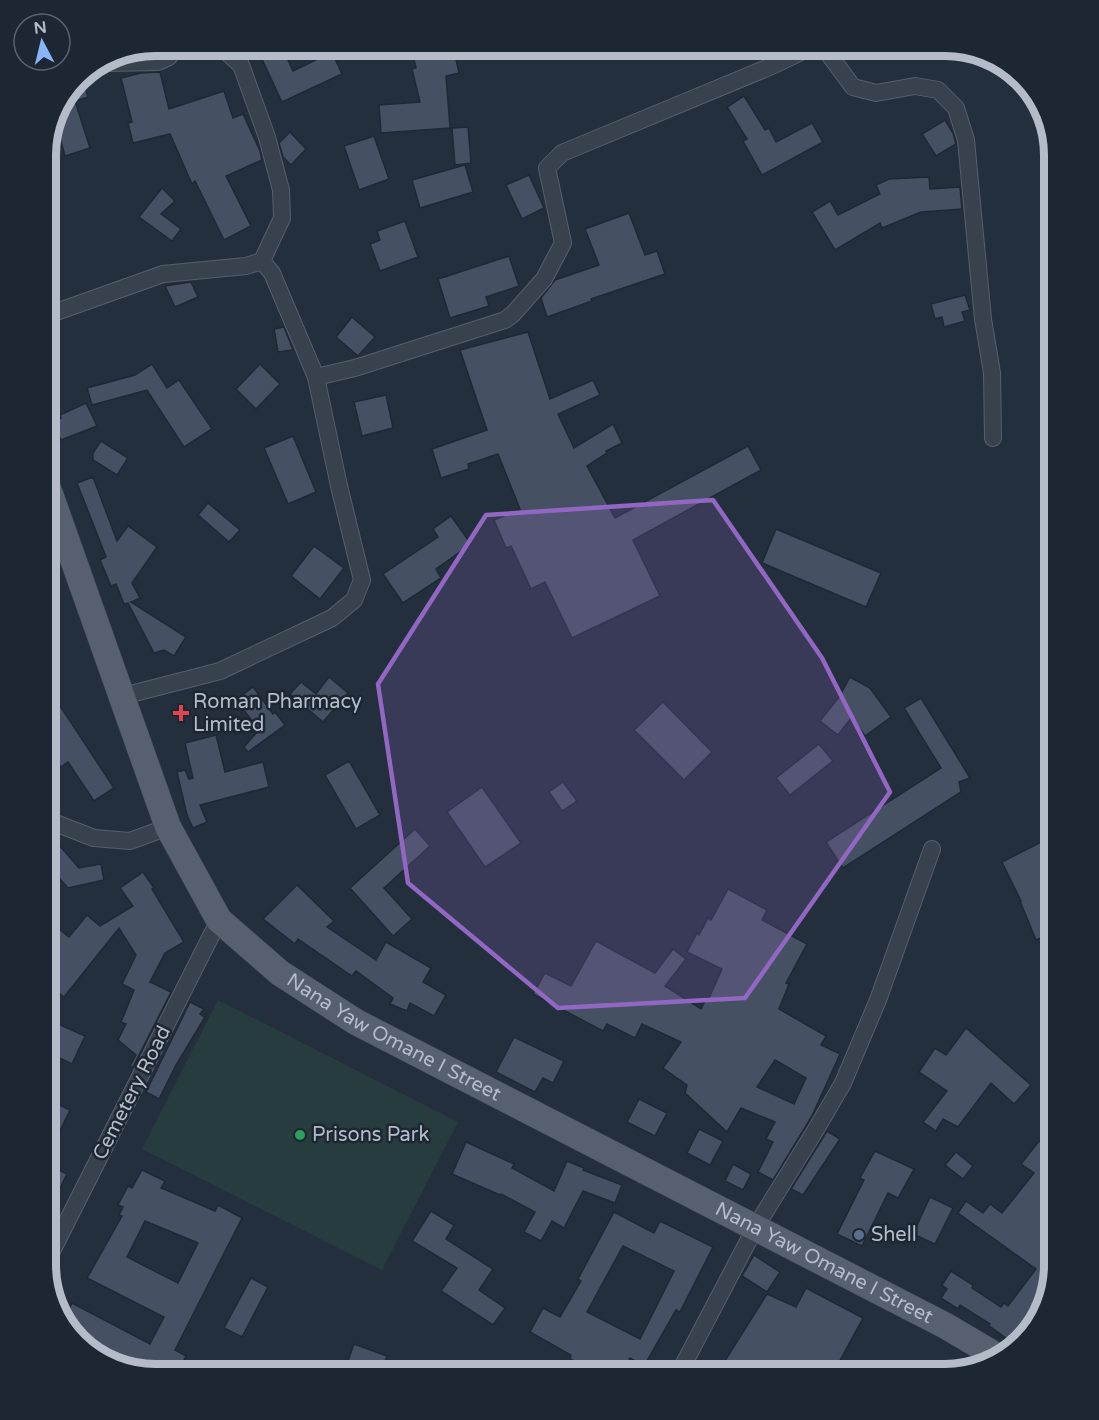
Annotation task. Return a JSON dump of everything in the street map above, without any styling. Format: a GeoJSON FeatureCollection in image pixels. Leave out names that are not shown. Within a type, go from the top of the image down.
{"type":"FeatureCollection","features":[{"type":"Feature","properties":{"kind":"main road","name":"Nana Yaw Omane I Street"},"geometry":{"type":"LineString","coordinates":[[56,510],[168,827],[219,920],[280,973],[356,1022],[946,1326],[991,1353]]}},
{"type":"Feature","properties":{"kind":"street"},"geometry":{"type":"LineString","coordinates":[[117,63],[158,62],[170,56]]}},
{"type":"Feature","properties":{"kind":"street"},"geometry":{"type":"LineString","coordinates":[[56,311],[163,274],[246,266],[262,261],[282,218],[281,190],[267,136],[241,65],[231,56]]}},
{"type":"Feature","properties":{"kind":"street"},"geometry":{"type":"LineString","coordinates":[[316,377],[355,369],[505,320],[544,279],[562,243],[548,168],[562,153],[793,56]]}},
{"type":"Feature","properties":{"kind":"street"},"geometry":{"type":"LineString","coordinates":[[830,56],[854,87],[876,93],[915,86],[938,90],[956,108],[966,140],[982,319],[993,373],[993,438]]}},
{"type":"Feature","properties":{"kind":"street"},"geometry":{"type":"LineString","coordinates":[[123,696],[220,671],[332,618],[354,600],[362,580],[316,377],[272,273],[262,261]]}},
{"type":"Feature","properties":{"kind":"street"},"geometry":{"type":"LineString","coordinates":[[56,823],[94,838],[130,842],[168,827]]}},
{"type":"Feature","properties":{"kind":"street"},"geometry":{"type":"LineString","coordinates":[[684,1364],[755,1228],[843,1083],[878,1000],[932,849]]}},
{"type":"Feature","properties":{"kind":"street","name":"Cemetery Road"},"geometry":{"type":"LineString","coordinates":[[56,1243],[219,920]]}},
{"type":"Feature","properties":{"kind":"highlighted area"},"geometry":{"type":"Polygon","coordinates":[[[713,500],[822,658],[890,792],[745,998],[558,1008],[408,883],[378,684],[486,515],[713,500]]]}},
{"type":"Feature","properties":{"kind":"green space","name":"Prisons Park"},"geometry":{"type":"Polygon","coordinates":[[[218,1000],[458,1122],[382,1270],[142,1149],[218,1000]]]}},
{"type":"Feature","properties":{"kind":"building"},"geometry":{"type":"Polygon","coordinates":[[[286,56],[293,71],[324,56],[334,56],[342,74],[282,102],[261,57],[286,56]]]}},
{"type":"Feature","properties":{"kind":"building"},"geometry":{"type":"Polygon","coordinates":[[[413,56],[455,56],[459,73],[446,76],[450,128],[381,133],[379,105],[420,102],[412,69],[416,68],[413,56]]]}},
{"type":"Feature","properties":{"kind":"building"},"geometry":{"type":"Polygon","coordinates":[[[160,72],[169,109],[224,91],[233,118],[243,114],[260,151],[262,160],[226,176],[251,226],[224,240],[195,181],[192,184],[170,134],[133,143],[128,123],[132,122],[121,78],[141,73],[160,72]]]}},
{"type":"Feature","properties":{"kind":"building"},"geometry":{"type":"Polygon","coordinates":[[[84,84],[88,97],[75,101],[90,148],[65,156],[59,129],[72,99],[84,84]]]}},
{"type":"Feature","properties":{"kind":"building"},"geometry":{"type":"Polygon","coordinates":[[[744,96],[765,130],[769,128],[776,142],[812,123],[823,142],[762,175],[743,141],[747,139],[727,107],[744,96]]]}},
{"type":"Feature","properties":{"kind":"building"},"geometry":{"type":"Polygon","coordinates":[[[945,120],[953,133],[956,144],[936,156],[922,134],[945,120]]]}},
{"type":"Feature","properties":{"kind":"building"},"geometry":{"type":"Polygon","coordinates":[[[468,127],[471,163],[455,165],[452,128],[468,127]]]}},
{"type":"Feature","properties":{"kind":"building"},"geometry":{"type":"Polygon","coordinates":[[[290,132],[306,149],[291,165],[283,157],[279,143],[290,132]]]}},
{"type":"Feature","properties":{"kind":"building"},"geometry":{"type":"Polygon","coordinates":[[[374,136],[389,179],[359,190],[344,146],[374,136]]]}},
{"type":"Feature","properties":{"kind":"building"},"geometry":{"type":"Polygon","coordinates":[[[465,165],[473,192],[420,208],[412,180],[465,165]]]}},
{"type":"Feature","properties":{"kind":"building"},"geometry":{"type":"Polygon","coordinates":[[[529,175],[544,208],[522,219],[506,185],[529,175]]]}},
{"type":"Feature","properties":{"kind":"building"},"geometry":{"type":"Polygon","coordinates":[[[929,177],[930,189],[960,187],[962,209],[921,212],[882,228],[880,223],[835,250],[812,212],[830,201],[838,215],[880,194],[876,185],[889,179],[929,177]]]}},
{"type":"Feature","properties":{"kind":"building"},"geometry":{"type":"Polygon","coordinates":[[[162,188],[175,201],[161,214],[181,229],[172,241],[139,217],[162,188]]]}},
{"type":"Feature","properties":{"kind":"building"},"geometry":{"type":"Polygon","coordinates":[[[629,213],[645,255],[657,251],[665,274],[591,299],[592,301],[547,317],[541,298],[555,280],[599,265],[585,229],[629,213]]]}},
{"type":"Feature","properties":{"kind":"building"},"geometry":{"type":"Polygon","coordinates":[[[405,221],[418,257],[380,271],[370,244],[380,240],[377,231],[405,221]]]}},
{"type":"Feature","properties":{"kind":"building"},"geometry":{"type":"Polygon","coordinates":[[[509,256],[519,286],[486,297],[489,306],[450,318],[438,279],[509,256]]]}},
{"type":"Feature","properties":{"kind":"building"},"geometry":{"type":"Polygon","coordinates":[[[191,282],[198,297],[175,307],[165,286],[191,282]]]}},
{"type":"Feature","properties":{"kind":"building"},"geometry":{"type":"Polygon","coordinates":[[[965,295],[970,310],[962,312],[965,321],[944,327],[942,317],[935,319],[931,304],[965,295]]]}},
{"type":"Feature","properties":{"kind":"building"},"geometry":{"type":"Polygon","coordinates":[[[352,317],[375,337],[358,356],[336,337],[352,317]]]}},
{"type":"Feature","properties":{"kind":"building"},"geometry":{"type":"Polygon","coordinates":[[[284,327],[293,350],[278,352],[274,329],[284,327]]]}},
{"type":"Feature","properties":{"kind":"building"},"geometry":{"type":"Polygon","coordinates":[[[528,332],[550,399],[593,380],[600,395],[558,414],[574,448],[613,424],[622,443],[606,451],[607,453],[587,466],[615,518],[748,446],[761,470],[633,540],[660,596],[572,638],[545,582],[531,589],[511,546],[506,548],[494,520],[520,509],[498,454],[468,464],[469,469],[441,478],[432,449],[487,430],[460,350],[528,332]]]}},
{"type":"Feature","properties":{"kind":"building"},"geometry":{"type":"Polygon","coordinates":[[[152,364],[167,388],[179,380],[212,429],[184,447],[147,390],[92,405],[87,388],[135,375],[152,364]]]}},
{"type":"Feature","properties":{"kind":"building"},"geometry":{"type":"Polygon","coordinates":[[[260,364],[280,384],[256,409],[236,389],[260,364]]]}},
{"type":"Feature","properties":{"kind":"building"},"geometry":{"type":"Polygon","coordinates":[[[386,395],[393,428],[362,436],[354,402],[386,395]]]}},
{"type":"Feature","properties":{"kind":"building"},"geometry":{"type":"Polygon","coordinates":[[[86,403],[97,426],[61,440],[56,430],[56,420],[61,418],[60,415],[86,403]]]}},
{"type":"Feature","properties":{"kind":"building"},"geometry":{"type":"Polygon","coordinates":[[[293,436],[316,492],[288,504],[264,448],[293,436]]]}},
{"type":"Feature","properties":{"kind":"building"},"geometry":{"type":"Polygon","coordinates":[[[101,441],[128,458],[117,475],[93,460],[93,453],[101,441]]]}},
{"type":"Feature","properties":{"kind":"building"},"geometry":{"type":"Polygon","coordinates":[[[93,477],[117,541],[128,526],[157,547],[132,583],[140,598],[131,602],[186,637],[174,656],[164,650],[154,653],[128,603],[124,604],[116,584],[111,586],[100,560],[106,557],[77,483],[93,477]]]}},
{"type":"Feature","properties":{"kind":"building"},"geometry":{"type":"Polygon","coordinates":[[[208,503],[240,530],[229,542],[198,515],[208,503]]]}},
{"type":"Feature","properties":{"kind":"building"},"geometry":{"type":"Polygon","coordinates":[[[451,516],[471,544],[436,569],[441,578],[403,603],[383,574],[438,537],[433,529],[451,516]]]}},
{"type":"Feature","properties":{"kind":"building"},"geometry":{"type":"Polygon","coordinates":[[[776,529],[881,573],[866,607],[762,563],[776,529]]]}},
{"type":"Feature","properties":{"kind":"building"},"geometry":{"type":"Polygon","coordinates":[[[314,546],[344,568],[320,599],[291,576],[314,546]]]}},
{"type":"Feature","properties":{"kind":"building"},"geometry":{"type":"Polygon","coordinates":[[[329,677],[348,693],[323,722],[290,694],[301,682],[316,694],[329,677]]]}},
{"type":"Feature","properties":{"kind":"building"},"geometry":{"type":"Polygon","coordinates":[[[850,677],[870,688],[891,717],[865,736],[852,717],[838,735],[820,721],[839,697],[850,677]]]}},
{"type":"Feature","properties":{"kind":"building"},"geometry":{"type":"Polygon","coordinates":[[[253,687],[273,714],[275,712],[285,725],[248,752],[244,747],[259,730],[236,700],[253,687]]]}},
{"type":"Feature","properties":{"kind":"building"},"geometry":{"type":"Polygon","coordinates":[[[921,698],[970,778],[959,782],[961,792],[843,868],[826,842],[941,768],[904,708],[921,698]]]}},
{"type":"Feature","properties":{"kind":"building"},"geometry":{"type":"Polygon","coordinates":[[[56,700],[114,788],[94,801],[68,762],[61,767],[56,760],[56,700]]]}},
{"type":"Feature","properties":{"kind":"building"},"geometry":{"type":"Polygon","coordinates":[[[663,702],[712,752],[684,780],[634,730],[663,702]]]}},
{"type":"Feature","properties":{"kind":"building"},"geometry":{"type":"Polygon","coordinates":[[[216,735],[225,772],[263,762],[269,787],[200,805],[207,822],[193,828],[187,815],[177,772],[185,770],[189,779],[193,778],[185,743],[216,735]]]}},
{"type":"Feature","properties":{"kind":"building"},"geometry":{"type":"Polygon","coordinates":[[[819,744],[833,761],[790,795],[776,778],[819,744]]]}},
{"type":"Feature","properties":{"kind":"building"},"geometry":{"type":"Polygon","coordinates":[[[349,761],[380,815],[356,829],[325,775],[349,761]]]}},
{"type":"Feature","properties":{"kind":"building"},"geometry":{"type":"Polygon","coordinates":[[[563,782],[577,801],[562,811],[549,792],[563,782]]]}},
{"type":"Feature","properties":{"kind":"building"},"geometry":{"type":"Polygon","coordinates":[[[482,787],[521,843],[485,867],[447,812],[482,787]]]}},
{"type":"Feature","properties":{"kind":"building"},"geometry":{"type":"Polygon","coordinates":[[[415,829],[430,846],[384,888],[412,919],[393,936],[350,888],[415,829]]]}},
{"type":"Feature","properties":{"kind":"building"},"geometry":{"type":"Polygon","coordinates":[[[1044,841],[1044,936],[1036,940],[1021,901],[1002,862],[1044,841]]]}},
{"type":"Feature","properties":{"kind":"building"},"geometry":{"type":"Polygon","coordinates":[[[59,845],[79,868],[101,864],[104,880],[68,888],[60,879],[58,881],[56,879],[56,848],[59,845]]]}},
{"type":"Feature","properties":{"kind":"building"},"geometry":{"type":"Polygon","coordinates":[[[143,872],[184,942],[165,953],[150,982],[171,992],[133,1067],[130,1066],[136,1055],[118,1040],[126,1024],[121,1022],[134,990],[122,984],[136,955],[119,928],[64,997],[56,991],[56,933],[59,929],[69,937],[87,915],[100,926],[133,906],[120,888],[143,872]]]}},
{"type":"Feature","properties":{"kind":"building"},"geometry":{"type":"Polygon","coordinates":[[[297,885],[334,921],[327,927],[376,960],[386,942],[431,968],[423,982],[446,995],[434,1016],[410,1003],[407,1011],[390,1004],[393,998],[356,971],[352,976],[298,939],[295,944],[263,919],[297,885]]]}},
{"type":"Feature","properties":{"kind":"building"},"geometry":{"type":"Polygon","coordinates":[[[728,889],[767,910],[762,920],[807,944],[786,983],[789,984],[779,1009],[826,1036],[821,1045],[840,1054],[812,1116],[773,1180],[758,1172],[773,1142],[766,1139],[775,1122],[741,1108],[727,1132],[685,1093],[687,1085],[663,1068],[681,1042],[642,1024],[635,1038],[607,1024],[603,1031],[533,994],[545,973],[571,986],[596,941],[655,973],[673,949],[686,959],[665,986],[701,1009],[707,997],[709,998],[722,969],[687,952],[708,918],[711,920],[728,889]],[[775,1060],[757,1087],[794,1104],[806,1078],[775,1060]]]}},
{"type":"Feature","properties":{"kind":"building"},"geometry":{"type":"Polygon","coordinates":[[[190,1002],[204,1009],[200,1014],[205,1017],[176,1065],[159,1099],[146,1092],[190,1002]]]}},
{"type":"Feature","properties":{"kind":"building"},"geometry":{"type":"Polygon","coordinates":[[[56,1023],[85,1036],[72,1064],[56,1056],[56,1023]]]}},
{"type":"Feature","properties":{"kind":"building"},"geometry":{"type":"Polygon","coordinates":[[[966,1028],[1031,1085],[1014,1104],[991,1083],[958,1127],[943,1119],[936,1131],[923,1122],[947,1091],[919,1072],[935,1048],[946,1055],[966,1028]]]}},
{"type":"Feature","properties":{"kind":"building"},"geometry":{"type":"Polygon","coordinates":[[[514,1037],[564,1061],[553,1083],[543,1078],[535,1092],[496,1072],[514,1037]]]}},
{"type":"Feature","properties":{"kind":"building"},"geometry":{"type":"Polygon","coordinates":[[[639,1099],[667,1113],[655,1136],[627,1122],[639,1099]]]}},
{"type":"Feature","properties":{"kind":"building"},"geometry":{"type":"Polygon","coordinates":[[[56,1103],[70,1110],[56,1139],[56,1103]]]}},
{"type":"Feature","properties":{"kind":"building"},"geometry":{"type":"Polygon","coordinates":[[[699,1129],[723,1141],[710,1165],[687,1153],[699,1129]]]}},
{"type":"Feature","properties":{"kind":"building"},"geometry":{"type":"Polygon","coordinates":[[[827,1131],[840,1139],[803,1195],[791,1189],[827,1131]]]}},
{"type":"Feature","properties":{"kind":"building"},"geometry":{"type":"Polygon","coordinates":[[[1039,1141],[1044,1145],[1043,1279],[1033,1310],[1009,1341],[988,1325],[990,1324],[960,1305],[958,1309],[941,1298],[947,1289],[942,1285],[951,1271],[1001,1307],[1004,1303],[1008,1306],[1036,1269],[958,1213],[966,1201],[983,1213],[990,1204],[1002,1213],[1034,1173],[1021,1164],[1039,1141]]]}},
{"type":"Feature","properties":{"kind":"building"},"geometry":{"type":"Polygon","coordinates":[[[466,1142],[514,1164],[512,1168],[554,1191],[567,1161],[584,1168],[583,1170],[622,1185],[615,1203],[583,1191],[564,1228],[552,1221],[541,1241],[524,1232],[535,1212],[501,1194],[452,1174],[466,1142]]]}},
{"type":"Feature","properties":{"kind":"building"},"geometry":{"type":"Polygon","coordinates":[[[875,1151],[914,1169],[898,1198],[888,1193],[862,1246],[837,1234],[864,1180],[860,1178],[875,1151]]]}},
{"type":"Feature","properties":{"kind":"building"},"geometry":{"type":"Polygon","coordinates":[[[956,1152],[973,1166],[963,1179],[945,1165],[956,1152]]]}},
{"type":"Feature","properties":{"kind":"building"},"geometry":{"type":"Polygon","coordinates":[[[733,1164],[751,1174],[743,1190],[725,1181],[733,1164]]]}},
{"type":"Feature","properties":{"kind":"building"},"geometry":{"type":"Polygon","coordinates":[[[56,1168],[67,1174],[59,1190],[56,1189],[56,1168]]]}},
{"type":"Feature","properties":{"kind":"building"},"geometry":{"type":"Polygon","coordinates":[[[142,1170],[165,1181],[161,1188],[215,1211],[218,1205],[242,1218],[175,1350],[186,1356],[182,1364],[141,1364],[116,1357],[84,1336],[67,1312],[72,1303],[150,1344],[164,1317],[87,1278],[122,1216],[119,1215],[123,1207],[118,1205],[128,1186],[132,1188],[142,1170]],[[145,1221],[127,1257],[178,1283],[198,1243],[145,1221]]]}},
{"type":"Feature","properties":{"kind":"building"},"geometry":{"type":"Polygon","coordinates":[[[930,1197],[953,1208],[935,1244],[913,1234],[930,1197]]]}},
{"type":"Feature","properties":{"kind":"building"},"geometry":{"type":"Polygon","coordinates":[[[431,1211],[454,1225],[446,1239],[493,1269],[479,1290],[505,1308],[493,1325],[441,1291],[457,1268],[412,1241],[431,1211]]]}},
{"type":"Feature","properties":{"kind":"building"},"geometry":{"type":"Polygon","coordinates":[[[614,1212],[654,1233],[660,1221],[713,1247],[680,1312],[676,1310],[645,1364],[630,1358],[627,1364],[580,1364],[570,1359],[571,1355],[530,1332],[543,1308],[560,1317],[581,1281],[578,1279],[614,1212]],[[623,1246],[587,1312],[640,1339],[674,1271],[623,1246]]]}},
{"type":"Feature","properties":{"kind":"building"},"geometry":{"type":"Polygon","coordinates":[[[754,1255],[780,1272],[767,1292],[742,1276],[754,1255]]]}},
{"type":"Feature","properties":{"kind":"building"},"geometry":{"type":"Polygon","coordinates":[[[251,1278],[268,1287],[242,1337],[224,1328],[251,1278]]]}},
{"type":"Feature","properties":{"kind":"building"},"geometry":{"type":"Polygon","coordinates":[[[806,1288],[863,1318],[838,1364],[723,1364],[767,1294],[796,1307],[806,1288]]]}},
{"type":"Feature","properties":{"kind":"building"},"geometry":{"type":"Polygon","coordinates":[[[354,1344],[387,1356],[384,1364],[347,1364],[354,1344]]]}},
{"type":"Feature","properties":{"kind":"place","name":"Roman Pharmacy Limited"},"geometry":{"type":"Point","coordinates":[181,713]}},
{"type":"Feature","properties":{"kind":"place","name":"Prisons Park"},"geometry":{"type":"Point","coordinates":[300,1135]}},
{"type":"Feature","properties":{"kind":"place","name":"Shell"},"geometry":{"type":"Point","coordinates":[859,1235]}}]}
